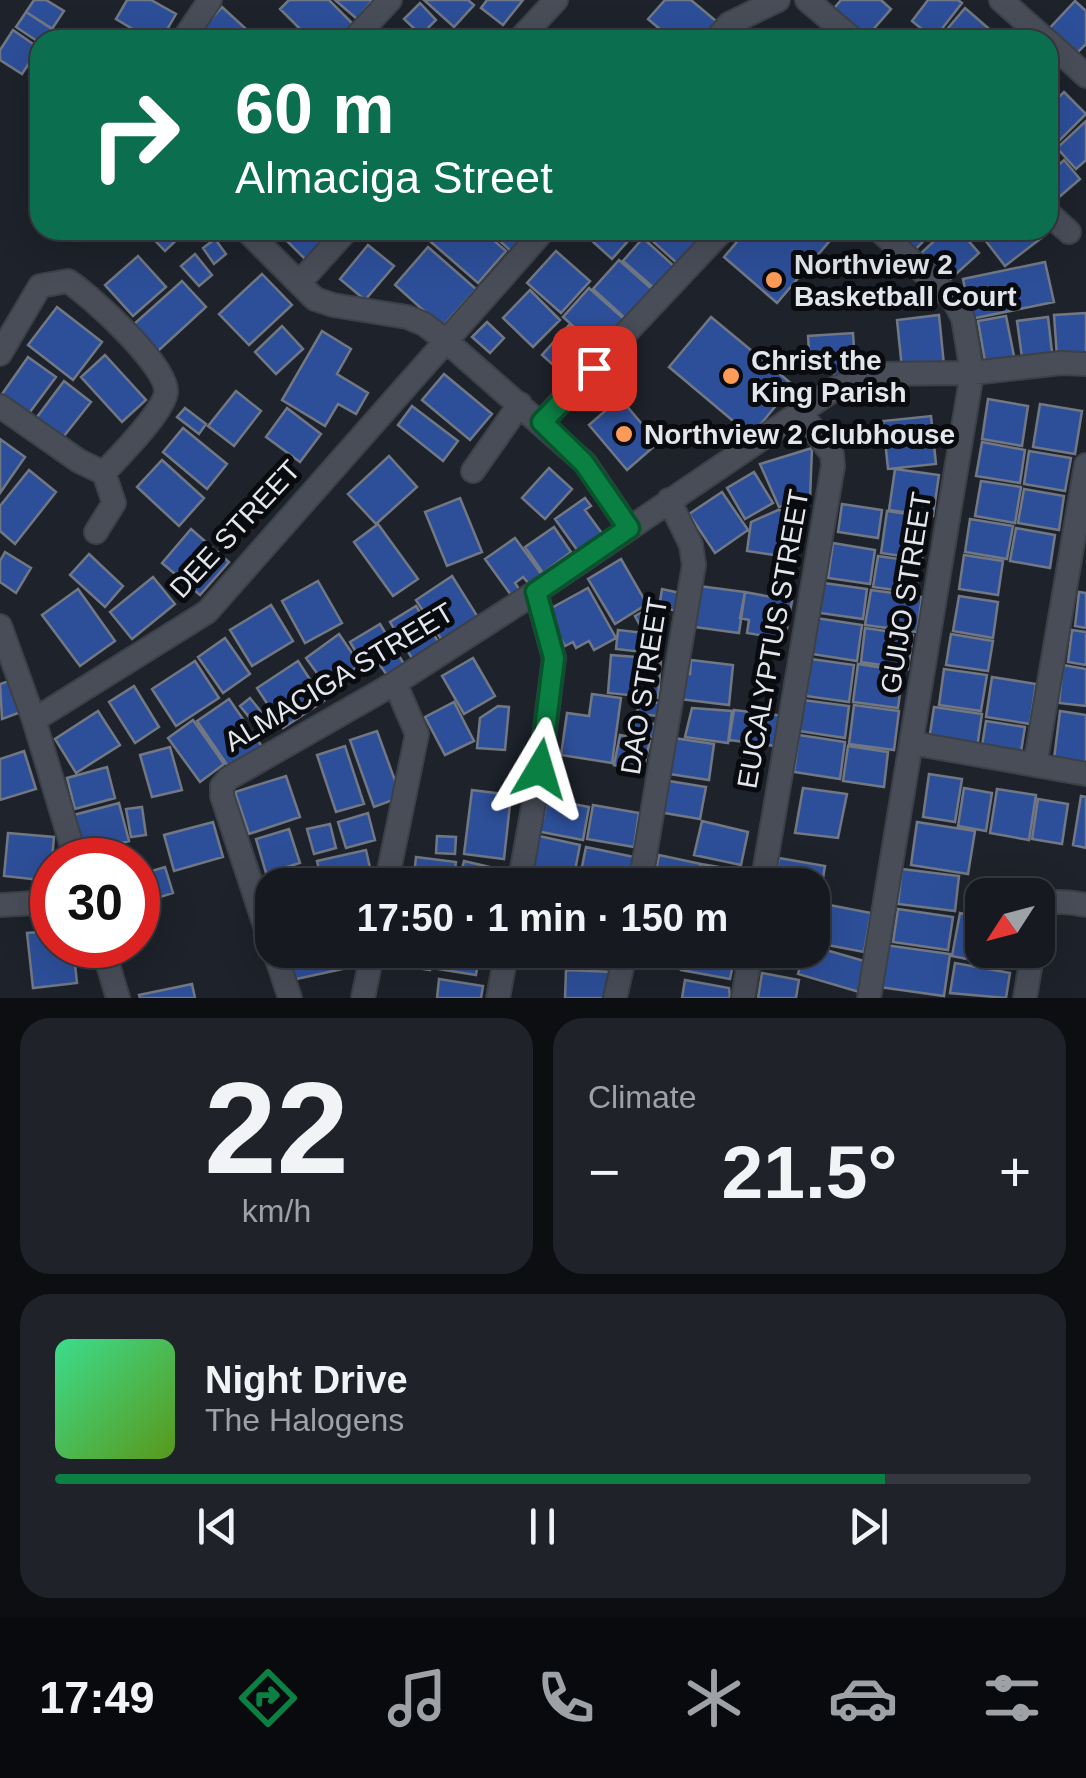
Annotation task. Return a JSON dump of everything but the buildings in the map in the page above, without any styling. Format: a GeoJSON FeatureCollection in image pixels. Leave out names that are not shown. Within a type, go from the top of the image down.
{"type":"FeatureCollection","features":[{"type":"Feature","properties":{"kind":"street"},"geometry":{"type":"LineString","coordinates":[[190,30],[210,0]]}},
{"type":"Feature","properties":{"kind":"street"},"geometry":{"type":"LineString","coordinates":[[362,30],[390,0]]}},
{"type":"Feature","properties":{"kind":"street"},"geometry":{"type":"LineString","coordinates":[[529,30],[556,0]]}},
{"type":"Feature","properties":{"kind":"street"},"geometry":{"type":"LineString","coordinates":[[723,30],[778,0]]}},
{"type":"Feature","properties":{"kind":"street"},"geometry":{"type":"LineString","coordinates":[[807,0],[842,30]]}},
{"type":"Feature","properties":{"kind":"street"},"geometry":{"type":"LineString","coordinates":[[1006,2],[1035,30]]}},
{"type":"Feature","properties":{"kind":"street"},"geometry":{"type":"LineString","coordinates":[[1058,51],[1086,76]]}},
{"type":"Feature","properties":{"kind":"street"},"geometry":{"type":"LineString","coordinates":[[1058,222],[1068,232]]}},
{"type":"Feature","properties":{"kind":"street"},"geometry":{"type":"LineString","coordinates":[[256,240],[315,298],[333,305],[407,317],[446,340],[584,463],[629,528]]}},
{"type":"Feature","properties":{"kind":"street"},"geometry":{"type":"LineString","coordinates":[[299,283],[339,240]]}},
{"type":"Feature","properties":{"kind":"street","name":"DEE STREET"},"geometry":{"type":"LineString","coordinates":[[34,720],[206,612],[535,240]]}},
{"type":"Feature","properties":{"kind":"street"},"geometry":{"type":"LineString","coordinates":[[542,422],[714,240]]}},
{"type":"Feature","properties":{"kind":"street","name":"GUIJO STREET"},"geometry":{"type":"LineString","coordinates":[[869,998],[972,373],[963,318],[954,301],[890,240]]}},
{"type":"Feature","properties":{"kind":"street"},"geometry":{"type":"LineString","coordinates":[[0,354],[40,286],[68,281],[89,295],[163,374],[166,393],[160,406],[104,474]]}},
{"type":"Feature","properties":{"kind":"street","name":"ALMACIGA STREET"},"geometry":{"type":"LineString","coordinates":[[255,891],[222,786],[229,778],[395,684],[836,388],[868,374],[972,373],[1086,364]]}},
{"type":"Feature","properties":{"kind":"street"},"geometry":{"type":"LineString","coordinates":[[473,471],[520,404]]}},
{"type":"Feature","properties":{"kind":"street"},"geometry":{"type":"LineString","coordinates":[[0,406],[78,461],[104,474],[114,503],[96,532]]}},
{"type":"Feature","properties":{"kind":"street","name":"EUCALYPTUS STREET"},"geometry":{"type":"LineString","coordinates":[[765,868],[833,466],[832,454],[800,412]]}},
{"type":"Feature","properties":{"kind":"street"},"geometry":{"type":"LineString","coordinates":[[1035,765],[1086,465]]}},
{"type":"Feature","properties":{"kind":"street","name":"DAO STREET"},"geometry":{"type":"LineString","coordinates":[[643,868],[694,565],[691,545],[669,500]]}},
{"type":"Feature","properties":{"kind":"street"},"geometry":{"type":"LineString","coordinates":[[522,868],[554,658],[536,592]]}},
{"type":"Feature","properties":{"kind":"street"},"geometry":{"type":"LineString","coordinates":[[0,626],[34,720],[69,838]]}},
{"type":"Feature","properties":{"kind":"street"},"geometry":{"type":"LineString","coordinates":[[390,868],[418,734],[395,684]]}},
{"type":"Feature","properties":{"kind":"street"},"geometry":{"type":"LineString","coordinates":[[912,743],[1086,774]]}},
{"type":"Feature","properties":{"kind":"street"},"geometry":{"type":"LineString","coordinates":[[1055,902],[1086,905]]}},
{"type":"Feature","properties":{"kind":"street"},"geometry":{"type":"LineString","coordinates":[[0,905],[30,903]]}},
{"type":"Feature","properties":{"kind":"street"},"geometry":{"type":"LineString","coordinates":[[109,968],[118,998]]}},
{"type":"Feature","properties":{"kind":"street","name":"ALMACIGA STREET"},"geometry":{"type":"LineString","coordinates":[[280,968],[290,998]]}},
{"type":"Feature","properties":{"kind":"street"},"geometry":{"type":"LineString","coordinates":[[363,998],[369,968]]}},
{"type":"Feature","properties":{"kind":"street"},"geometry":{"type":"LineString","coordinates":[[498,998],[503,968]]}},
{"type":"Feature","properties":{"kind":"street"},"geometry":{"type":"LineString","coordinates":[[615,998],[622,968]]}},
{"type":"Feature","properties":{"kind":"street"},"geometry":{"type":"LineString","coordinates":[[742,998],[747,968]]}},
{"type":"Feature","properties":{"kind":"street"},"geometry":{"type":"LineString","coordinates":[[1025,998],[1030,968]]}},
{"type":"Feature","properties":{"kind":"place","name":"Northview 2 Basketball Court"},"geometry":{"type":"Point","coordinates":[774,280]}},
{"type":"Feature","properties":{"kind":"place","name":"Christ the King Parish"},"geometry":{"type":"Point","coordinates":[731,376]}},
{"type":"Feature","properties":{"kind":"place","name":"Northview 2 Clubhouse"},"geometry":{"type":"Point","coordinates":[624,434]}},
{"type":"Feature","properties":{"kind":"route"},"geometry":{"type":"LineString","coordinates":[[540,769],[554,658],[536,592],[629,528],[584,463],[542,422],[594,368]]}}]}
